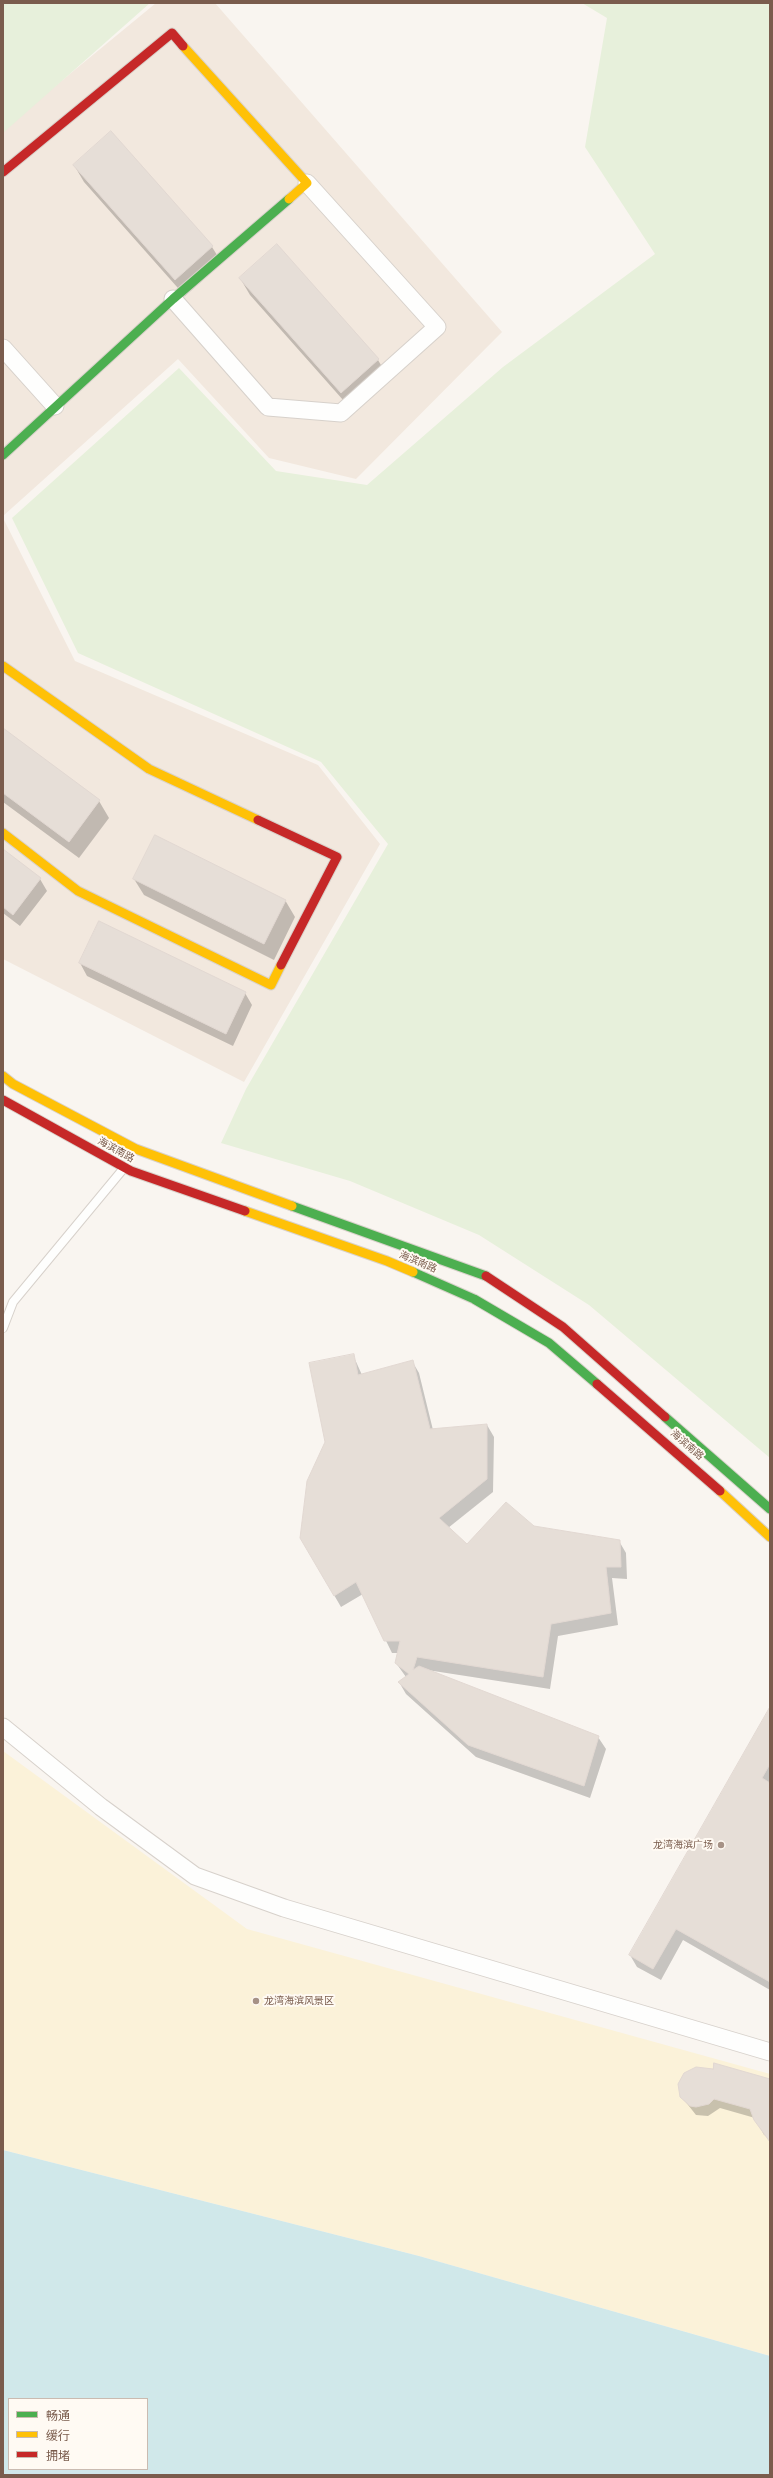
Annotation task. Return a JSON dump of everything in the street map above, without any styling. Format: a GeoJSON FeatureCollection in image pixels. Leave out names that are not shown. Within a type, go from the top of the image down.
{"type":"FeatureCollection","features":[{"type":"Feature","properties":{"kind":"main road"},"geometry":{"type":"LineString","coordinates":[[3,172],[172,33],[307,183],[173,299],[3,455]]}},
{"type":"Feature","properties":{"kind":"main road"},"geometry":{"type":"LineString","coordinates":[[3,666],[149,769],[337,857],[271,985],[78,891],[3,833]]}},
{"type":"Feature","properties":{"kind":"main road","name":"海滨南路"},"geometry":{"type":"LineString","coordinates":[[3,1076],[13,1084],[136,1149],[488,1277],[563,1327],[770,1509]]}},
{"type":"Feature","properties":{"kind":"main road","name":"海滨南路"},"geometry":{"type":"LineString","coordinates":[[3,1100],[125,1167],[387,1261],[474,1299],[549,1343],[694,1466],[770,1537]]}},
{"type":"Feature","properties":{"kind":"street"},"geometry":{"type":"LineString","coordinates":[[173,299],[268,407],[341,413],[437,328],[307,183]]}},
{"type":"Feature","properties":{"kind":"street"},"geometry":{"type":"LineString","coordinates":[[3,348],[55,406]]}},
{"type":"Feature","properties":{"kind":"street"},"geometry":{"type":"LineString","coordinates":[[3,1727],[101,1808],[195,1876],[284,1908],[770,2052]]}},
{"type":"Feature","properties":{"kind":"lane"},"geometry":{"type":"LineString","coordinates":[[3,1328],[13,1302],[125,1167]]}},
{"type":"Feature","properties":{"kind":"shaded area"},"geometry":{"type":"Polygon","coordinates":[[[156,3],[215,3],[502,332],[356,479],[269,458],[178,359],[3,516],[3,129],[156,3]]]}},
{"type":"Feature","properties":{"kind":"shaded area"},"geometry":{"type":"Polygon","coordinates":[[[3,518],[75,661],[318,765],[380,844],[244,1082],[3,959],[3,518]]]}},
{"type":"Feature","properties":{"kind":"green space"},"geometry":{"type":"Polygon","coordinates":[[[3,3],[150,3],[3,133],[3,3]]]}},
{"type":"Feature","properties":{"kind":"green space"},"geometry":{"type":"Polygon","coordinates":[[[582,3],[770,3],[770,1458],[589,1305],[479,1235],[350,1181],[221,1143],[246,1089],[388,844],[321,762],[78,653],[12,518],[179,368],[276,471],[367,485],[503,367],[655,254],[585,147],[607,18],[582,3]]]}},
{"type":"Feature","properties":{"kind":"sand","name":"龙湾海滨风景区"},"geometry":{"type":"Polygon","coordinates":[[[3,1751],[247,1929],[770,2074],[770,2356],[419,2256],[3,2150],[3,1751]]]}},
{"type":"Feature","properties":{"kind":"water"},"geometry":{"type":"Polygon","coordinates":[[[3,2150],[419,2256],[770,2356],[770,2475],[3,2475],[3,2150]]]}},
{"type":"Feature","properties":{"kind":"building"},"geometry":{"type":"Polygon","coordinates":[[[111,131],[213,246],[175,280],[73,165],[111,131]]]}},
{"type":"Feature","properties":{"kind":"building"},"geometry":{"type":"Polygon","coordinates":[[[277,244],[379,359],[341,393],[239,278],[277,244]]]}},
{"type":"Feature","properties":{"kind":"building"},"geometry":{"type":"Polygon","coordinates":[[[3,728],[100,800],[69,842],[3,793],[3,728]]]}},
{"type":"Feature","properties":{"kind":"building"},"geometry":{"type":"Polygon","coordinates":[[[155,835],[286,900],[264,944],[133,879],[155,835]]]}},
{"type":"Feature","properties":{"kind":"building"},"geometry":{"type":"Polygon","coordinates":[[[3,849],[41,878],[13,915],[3,907],[3,849]]]}},
{"type":"Feature","properties":{"kind":"building"},"geometry":{"type":"Polygon","coordinates":[[[99,921],[246,992],[226,1034],[79,963],[99,921]]]}},
{"type":"Feature","properties":{"kind":"building"},"geometry":{"type":"Polygon","coordinates":[[[354,1354],[358,1375],[413,1360],[430,1429],[487,1424],[487,1479],[439,1518],[467,1544],[506,1502],[534,1526],[620,1540],[621,1567],[606,1567],[611,1613],[551,1624],[543,1677],[417,1657],[413,1670],[419,1666],[599,1736],[584,1786],[468,1745],[398,1682],[409,1674],[395,1663],[400,1641],[384,1641],[356,1582],[334,1596],[300,1538],[307,1481],[325,1442],[309,1363],[354,1354]]]}},
{"type":"Feature","properties":{"kind":"building"},"geometry":{"type":"Polygon","coordinates":[[[770,1707],[770,1764],[762,1778],[770,1783],[770,1982],[676,1929],[653,1969],[629,1955],[770,1707]]]}},
{"type":"Feature","properties":{"kind":"building"},"geometry":{"type":"Polygon","coordinates":[[[714,2063],[770,2079],[770,2142],[754,2120],[750,2109],[714,2099],[709,2104],[696,2107],[690,2106],[680,2097],[678,2084],[684,2073],[696,2067],[713,2069],[714,2063]]]}},
{"type":"Feature","properties":{"kind":"traffic: fast"},"geometry":{"type":"LineString","coordinates":[[3,455],[173,299],[289,199]]}},
{"type":"Feature","properties":{"kind":"traffic: fast"},"geometry":{"type":"LineString","coordinates":[[292,1206],[486,1276]]}},
{"type":"Feature","properties":{"kind":"traffic: fast"},"geometry":{"type":"LineString","coordinates":[[413,1272],[474,1299],[549,1343],[597,1384]]}},
{"type":"Feature","properties":{"kind":"traffic: fast"},"geometry":{"type":"LineString","coordinates":[[665,1417],[770,1509]]}},
{"type":"Feature","properties":{"kind":"traffic: slow"},"geometry":{"type":"LineString","coordinates":[[183,46],[307,183],[289,199]]}},
{"type":"Feature","properties":{"kind":"traffic: slow"},"geometry":{"type":"LineString","coordinates":[[3,666],[149,769],[258,820]]}},
{"type":"Feature","properties":{"kind":"traffic: slow"},"geometry":{"type":"LineString","coordinates":[[3,833],[78,891],[271,985],[281,965]]}},
{"type":"Feature","properties":{"kind":"traffic: slow"},"geometry":{"type":"LineString","coordinates":[[3,1076],[13,1084],[136,1149],[292,1206]]}},
{"type":"Feature","properties":{"kind":"traffic: slow"},"geometry":{"type":"LineString","coordinates":[[245,1211],[387,1261],[413,1272]]}},
{"type":"Feature","properties":{"kind":"traffic: slow"},"geometry":{"type":"LineString","coordinates":[[720,1491],[770,1537]]}},
{"type":"Feature","properties":{"kind":"traffic: jam"},"geometry":{"type":"LineString","coordinates":[[3,172],[172,33],[183,46]]}},
{"type":"Feature","properties":{"kind":"traffic: jam"},"geometry":{"type":"LineString","coordinates":[[258,820],[337,857],[281,965]]}},
{"type":"Feature","properties":{"kind":"traffic: jam"},"geometry":{"type":"LineString","coordinates":[[3,1100],[131,1171],[245,1211]]}},
{"type":"Feature","properties":{"kind":"traffic: jam"},"geometry":{"type":"LineString","coordinates":[[486,1276],[563,1327],[665,1417]]}},
{"type":"Feature","properties":{"kind":"traffic: jam"},"geometry":{"type":"LineString","coordinates":[[597,1384],[720,1491]]}},
{"type":"Feature","properties":{"kind":"place","name":"龙湾海滨广场"},"geometry":{"type":"Point","coordinates":[721,1845]}},
{"type":"Feature","properties":{"kind":"place","name":"龙湾海滨风景区"},"geometry":{"type":"Point","coordinates":[256,2001]}}]}
